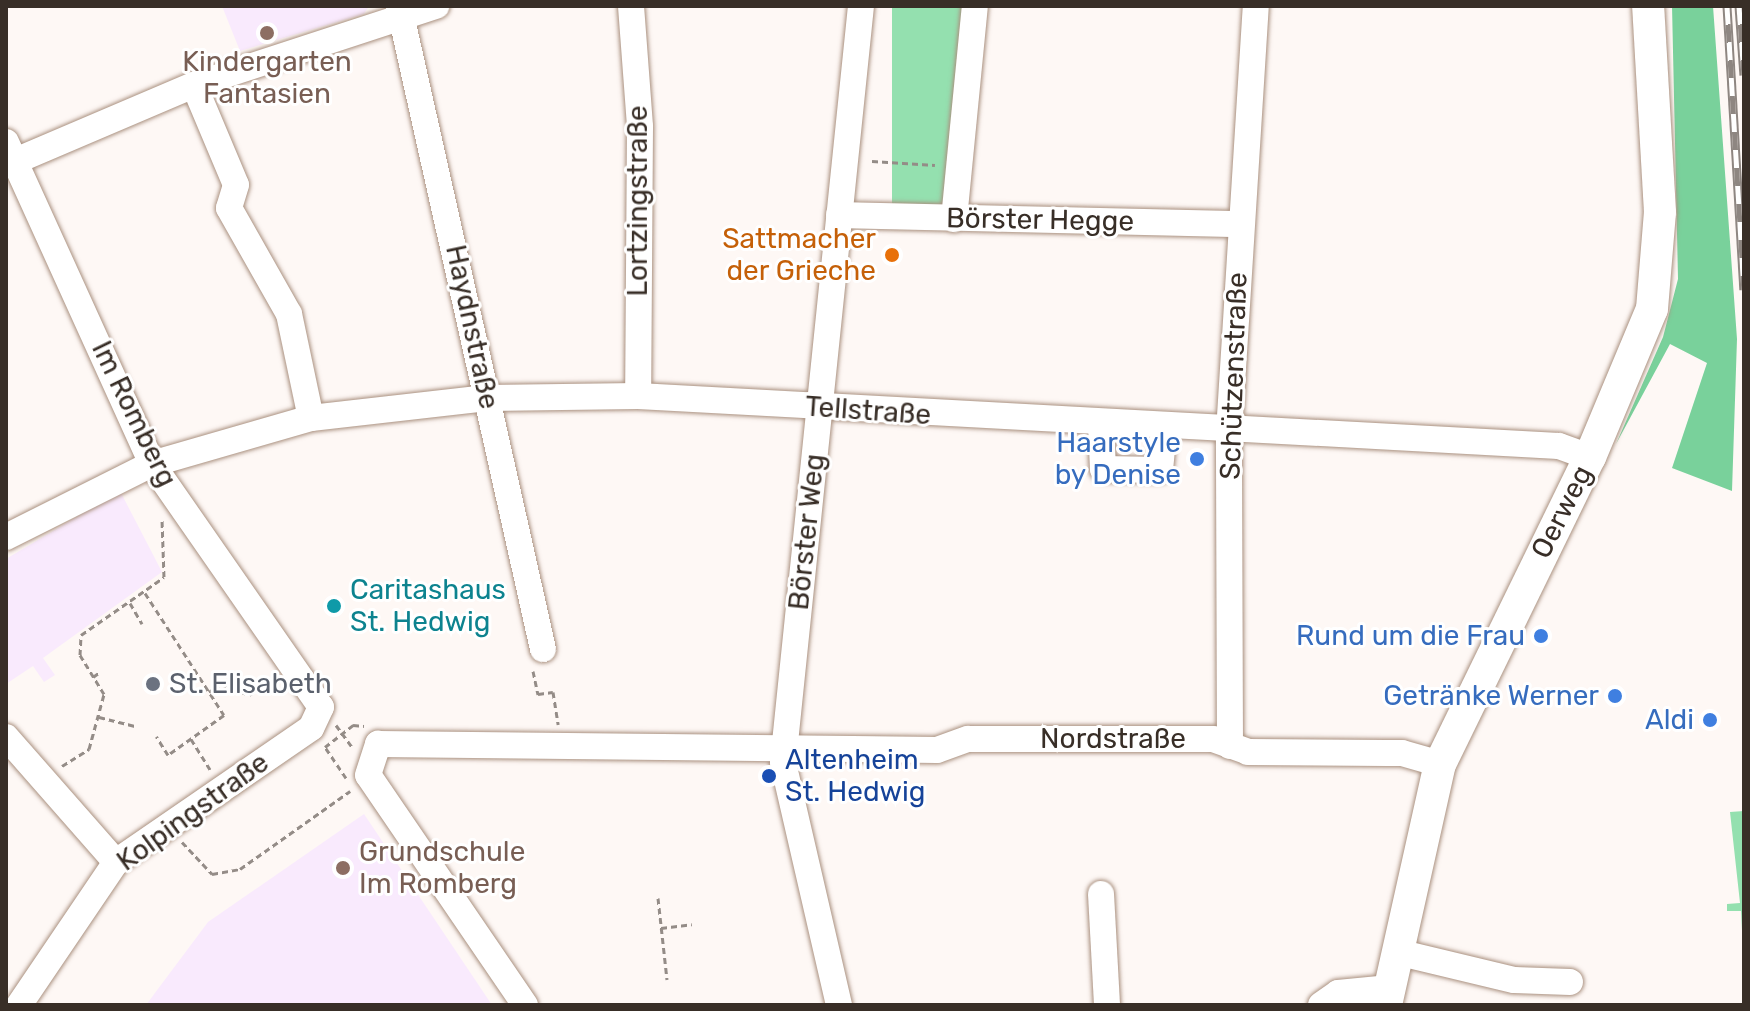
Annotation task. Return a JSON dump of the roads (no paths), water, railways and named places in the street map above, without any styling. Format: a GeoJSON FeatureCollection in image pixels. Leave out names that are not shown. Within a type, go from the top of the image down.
{"type":"FeatureCollection","features":[{"type":"Feature","properties":{"kind":"main road","name":"Oerweg"},"geometry":{"type":"LineString","coordinates":[[1388,997],[1440,764],[1642,345],[1658,278],[1648,6]]}},
{"type":"Feature","properties":{"kind":"street"},"geometry":{"type":"LineString","coordinates":[[9,156],[194,85],[400,12],[436,6]]}},
{"type":"Feature","properties":{"kind":"street","name":"Lortzingstraße"},"geometry":{"type":"LineString","coordinates":[[631,6],[640,127],[638,396]]}},
{"type":"Feature","properties":{"kind":"street","name":"Börster Weg"},"geometry":{"type":"LineString","coordinates":[[839,1005],[786,791],[784,746],[816,409],[861,6]]}},
{"type":"Feature","properties":{"kind":"street"},"geometry":{"type":"LineString","coordinates":[[954,219],[975,6]]}},
{"type":"Feature","properties":{"kind":"street","name":"Schützenstraße"},"geometry":{"type":"LineString","coordinates":[[1230,746],[1229,432],[1256,6]]}},
{"type":"Feature","properties":{"kind":"street","name":"Haydnstraße"},"geometry":{"type":"LineString","coordinates":[[400,12],[543,649]]}},
{"type":"Feature","properties":{"kind":"street"},"geometry":{"type":"LineString","coordinates":[[194,85],[236,185],[229,208],[289,314],[311,418]]}},
{"type":"Feature","properties":{"kind":"street","name":"Im Romberg"},"geometry":{"type":"LineString","coordinates":[[9,156],[152,464],[321,707]]}},
{"type":"Feature","properties":{"kind":"street","name":"Börster Hegge"},"geometry":{"type":"LineString","coordinates":[[839,215],[1241,224]]}},
{"type":"Feature","properties":{"kind":"street","name":"Tellstraße"},"geometry":{"type":"LineString","coordinates":[[6,537],[152,464],[311,418],[487,398],[638,396],[1229,432],[1559,446],[1590,457]]}},
{"type":"Feature","properties":{"kind":"street"},"geometry":{"type":"LineString","coordinates":[[1101,425],[1103,469],[1160,470],[1164,428]]}},
{"type":"Feature","properties":{"kind":"street","name":"Kolpingstraße"},"geometry":{"type":"LineString","coordinates":[[19,1005],[116,862],[311,728],[321,707]]}},
{"type":"Feature","properties":{"kind":"street"},"geometry":{"type":"LineString","coordinates":[[6,737],[116,862]]}},
{"type":"Feature","properties":{"kind":"street","name":"Nordstraße"},"geometry":{"type":"LineString","coordinates":[[784,746],[937,750],[968,739],[1213,739],[1230,746],[1402,753],[1440,764]]}},
{"type":"Feature","properties":{"kind":"street"},"geometry":{"type":"LineString","coordinates":[[525,1005],[366,764],[385,742],[784,746]]}},
{"type":"Feature","properties":{"kind":"street"},"geometry":{"type":"LineString","coordinates":[[1101,894],[1107,1005]]}},
{"type":"Feature","properties":{"kind":"street"},"geometry":{"type":"LineString","coordinates":[[1397,952],[1514,980],[1570,982]]}},
{"type":"Feature","properties":{"kind":"street"},"geometry":{"type":"LineString","coordinates":[[1321,1005],[1338,993],[1388,997]]}},
{"type":"Feature","properties":{"kind":"railway"},"geometry":{"type":"LineString","coordinates":[[1727,6],[1744,289]]}},
{"type":"Feature","properties":{"kind":"railway"},"geometry":{"type":"LineString","coordinates":[[1739,6],[1744,75]]}},
{"type":"Feature","properties":{"kind":"place","name":"Kindergarten Fantasien"},"geometry":{"type":"Point","coordinates":[267,33]}},
{"type":"Feature","properties":{"kind":"place","name":"Sattmacher der Grieche"},"geometry":{"type":"Point","coordinates":[892,255]}},
{"type":"Feature","properties":{"kind":"place","name":"Haarstyle by Denise"},"geometry":{"type":"Point","coordinates":[1197,459]}},
{"type":"Feature","properties":{"kind":"place","name":"Caritashaus St. Hedwig"},"geometry":{"type":"Point","coordinates":[334,606]}},
{"type":"Feature","properties":{"kind":"place","name":"Rund um die Frau"},"geometry":{"type":"Point","coordinates":[1541,636]}},
{"type":"Feature","properties":{"kind":"place","name":"St. Elisabeth"},"geometry":{"type":"Point","coordinates":[153,684]}},
{"type":"Feature","properties":{"kind":"place","name":"Getränke Werner"},"geometry":{"type":"Point","coordinates":[1615,696]}},
{"type":"Feature","properties":{"kind":"place","name":"Aldi"},"geometry":{"type":"Point","coordinates":[1710,720]}},
{"type":"Feature","properties":{"kind":"place","name":"Altenheim St. Hedwig"},"geometry":{"type":"Point","coordinates":[769,776]}},
{"type":"Feature","properties":{"kind":"place","name":"Grundschule Im Romberg"},"geometry":{"type":"Point","coordinates":[343,868]}}]}
